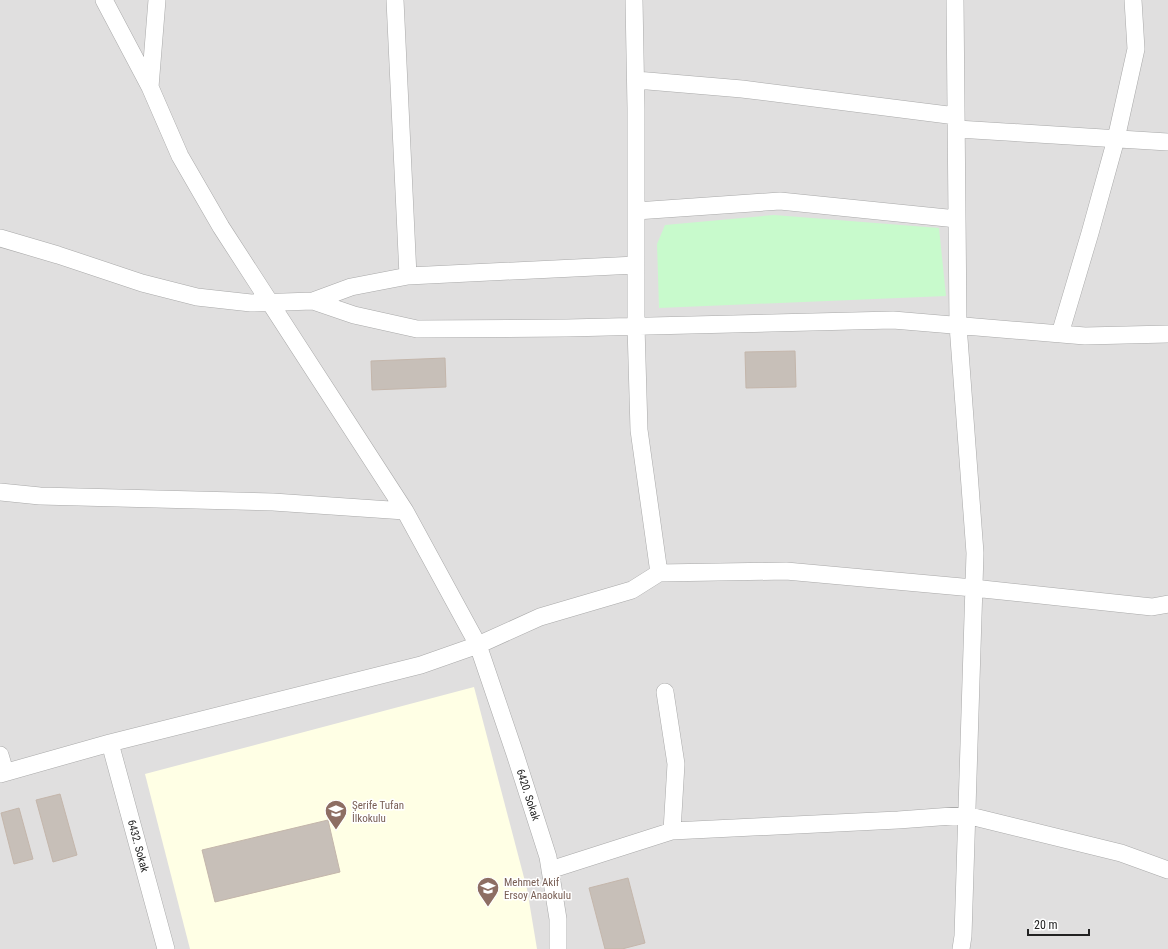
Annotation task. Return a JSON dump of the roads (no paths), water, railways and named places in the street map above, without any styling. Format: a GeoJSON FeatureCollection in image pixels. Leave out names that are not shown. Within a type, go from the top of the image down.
{"type":"FeatureCollection","features":[{"type":"Feature","properties":{"kind":"street","name":"6420. Sokak"},"geometry":{"type":"LineString","coordinates":[[104,0],[150,87],[180,156],[221,227],[406,511],[478,645],[548,857],[558,919],[558,949]]}},
{"type":"Feature","properties":{"kind":"street"},"geometry":{"type":"LineString","coordinates":[[150,87],[156,0]]}},
{"type":"Feature","properties":{"kind":"street"},"geometry":{"type":"LineString","coordinates":[[395,0],[408,276]]}},
{"type":"Feature","properties":{"kind":"street"},"geometry":{"type":"LineString","coordinates":[[634,0],[636,80],[636,326],[639,430],[659,573]]}},
{"type":"Feature","properties":{"kind":"street"},"geometry":{"type":"LineString","coordinates":[[955,0],[958,326],[974,553],[963,936],[961,949]]}},
{"type":"Feature","properties":{"kind":"street"},"geometry":{"type":"LineString","coordinates":[[1060,334],[1116,139],[1136,49],[1133,0]]}},
{"type":"Feature","properties":{"kind":"street"},"geometry":{"type":"LineString","coordinates":[[636,80],[742,89],[957,122],[1116,139],[1168,142]]}},
{"type":"Feature","properties":{"kind":"street"},"geometry":{"type":"LineString","coordinates":[[636,211],[780,201],[957,219]]}},
{"type":"Feature","properties":{"kind":"street"},"geometry":{"type":"LineString","coordinates":[[0,238],[58,255],[142,283],[197,297],[251,303],[313,301],[351,287],[408,276],[636,265]]}},
{"type":"Feature","properties":{"kind":"street"},"geometry":{"type":"LineString","coordinates":[[313,301],[354,315],[417,329],[567,328],[893,320],[1085,336],[1168,334]]}},
{"type":"Feature","properties":{"kind":"street"},"geometry":{"type":"LineString","coordinates":[[0,492],[48,496],[273,502],[406,511]]}},
{"type":"Feature","properties":{"kind":"street"},"geometry":{"type":"LineString","coordinates":[[0,754],[2,773],[110,743],[421,665],[478,645],[540,617],[632,590],[659,573],[786,571],[973,588],[1152,607],[1168,604]]}},
{"type":"Feature","properties":{"kind":"street"},"geometry":{"type":"LineString","coordinates":[[665,692],[676,764],[672,831]]}},
{"type":"Feature","properties":{"kind":"street","name":"6432. Sokak"},"geometry":{"type":"LineString","coordinates":[[110,743],[166,949]]}},
{"type":"Feature","properties":{"kind":"street"},"geometry":{"type":"LineString","coordinates":[[550,870],[672,831],[898,820],[966,815],[1121,853],[1168,870]]}},
{"type":"Feature","properties":{"kind":"place","name":"Şerife Tufan İlkokulu"},"geometry":{"type":"Point","coordinates":[336,830]}},
{"type":"Feature","properties":{"kind":"place","name":"Mehmet Akif Ersoy Anaokulu"},"geometry":{"type":"Point","coordinates":[488,908]}}]}
